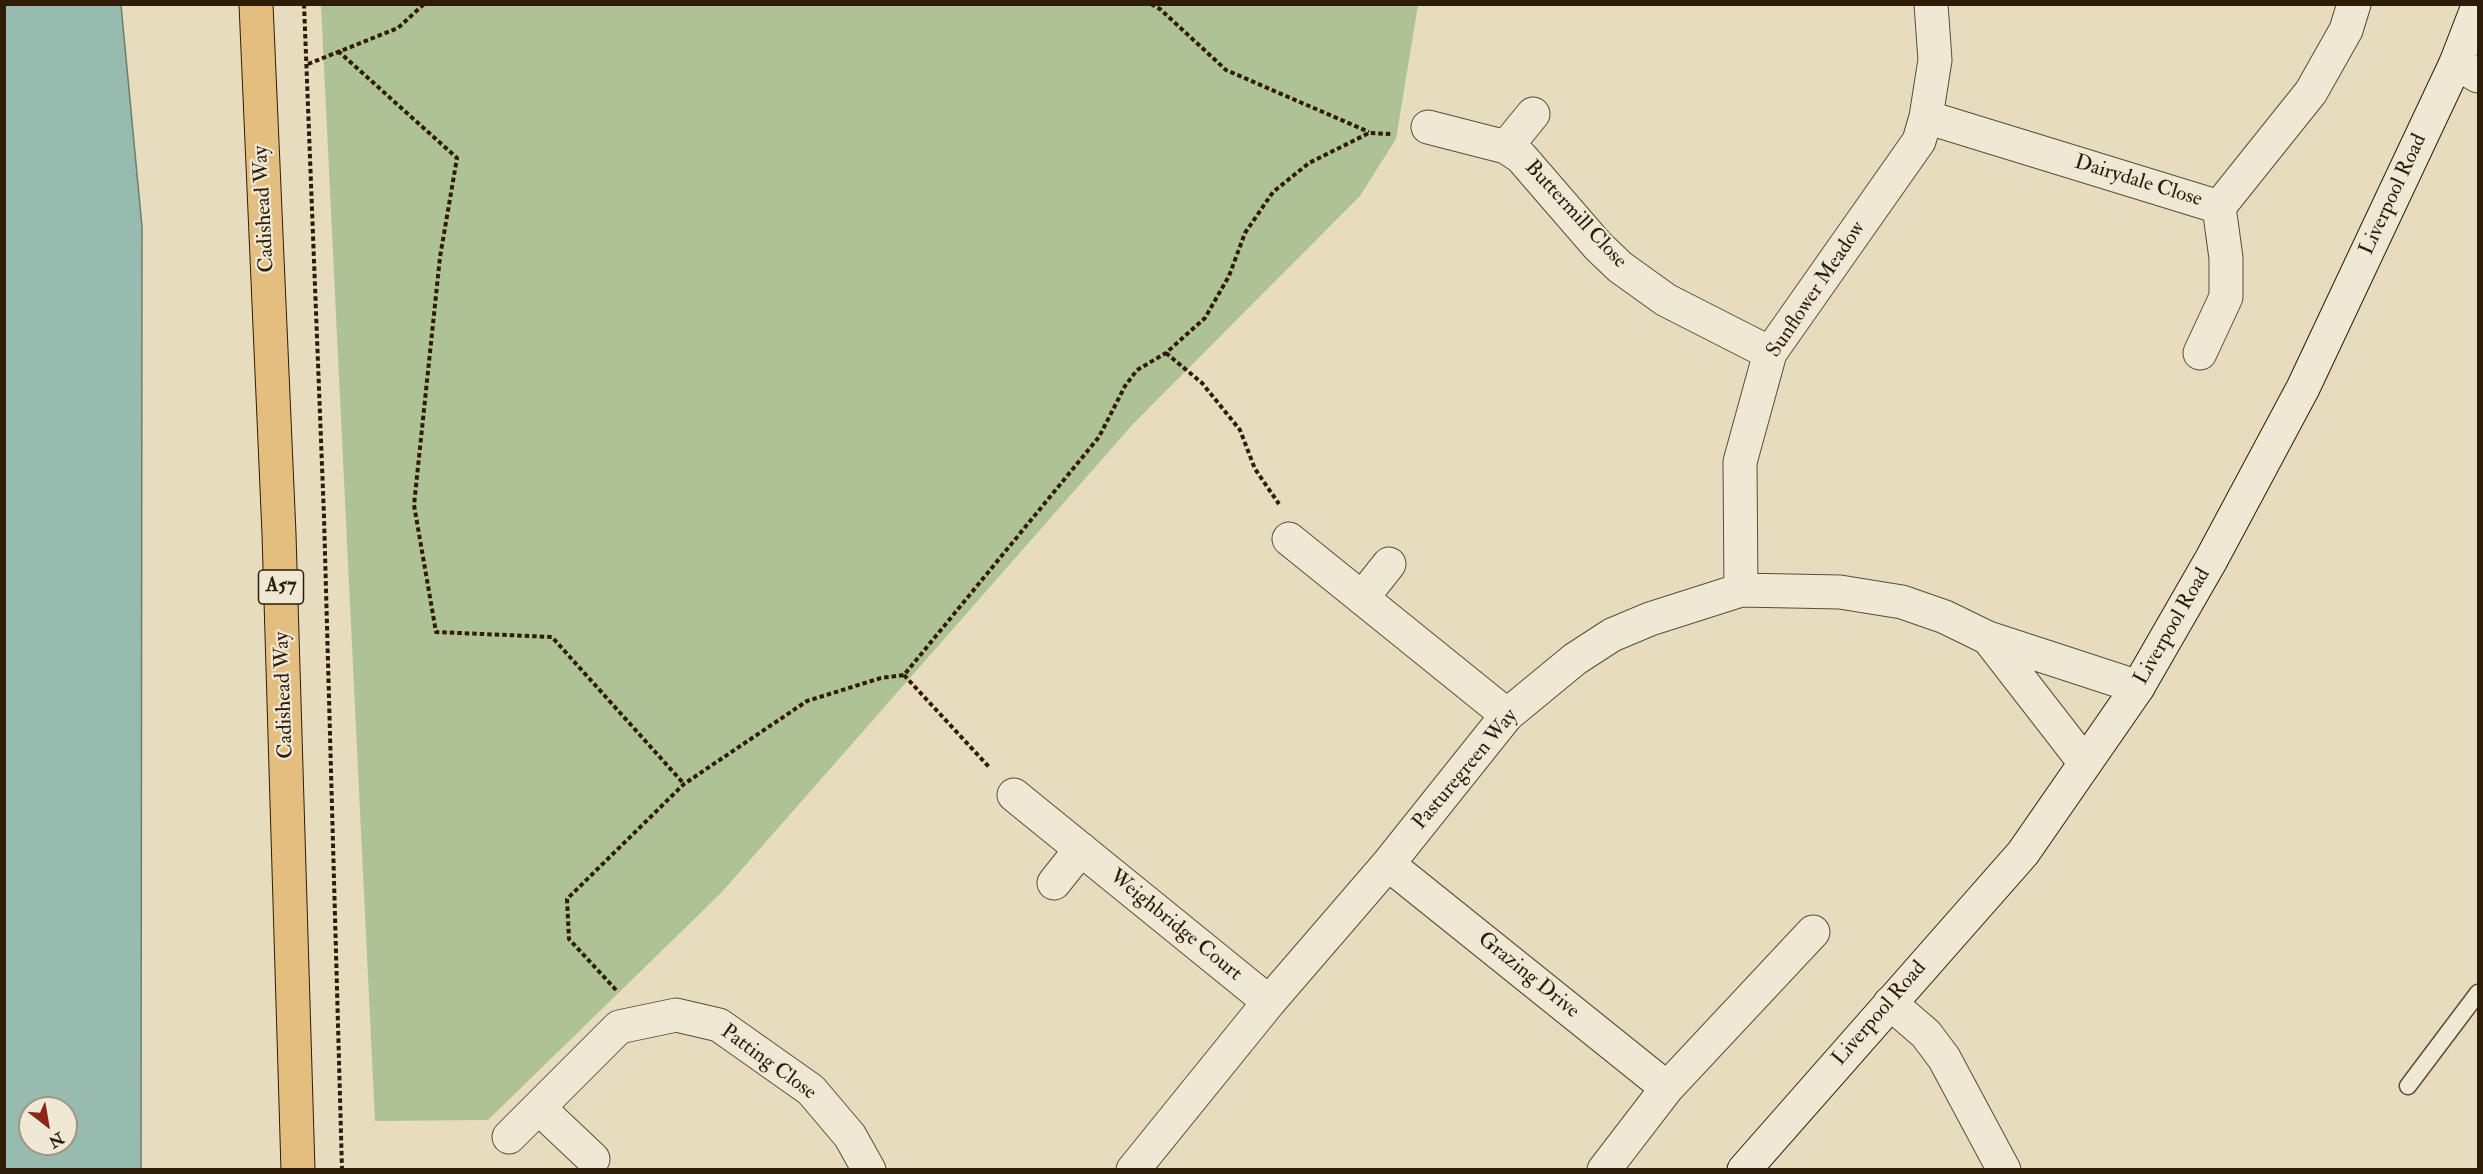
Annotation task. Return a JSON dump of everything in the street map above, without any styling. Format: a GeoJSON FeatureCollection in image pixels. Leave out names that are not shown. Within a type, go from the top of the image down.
{"type":"FeatureCollection","features":[{"type":"Feature","properties":{"kind":"highway","name":"Cadishead Way"},"geometry":{"type":"LineString","coordinates":[[255,4],[280,545],[298,1170]]}},
{"type":"Feature","properties":{"kind":"street","name":"Sunflower Meadow"},"geometry":{"type":"LineString","coordinates":[[1741,590],[1740,462],[1770,353],[1918,141],[1926,117],[1935,60],[1931,4]]}},
{"type":"Feature","properties":{"kind":"street","name":"Dairydale Close"},"geometry":{"type":"LineString","coordinates":[[1926,117],[2219,207],[2311,92],[2346,30],[2354,4]]}},
{"type":"Feature","properties":{"kind":"street","name":"Liverpool Road"},"geometry":{"type":"LineString","coordinates":[[1744,1170],[2023,853],[2138,687],[2211,561],[2467,70],[2478,6]]}},
{"type":"Feature","properties":{"kind":"street","name":"Buttermill Close"},"geometry":{"type":"LineString","coordinates":[[1506,147],[1533,114]]}},
{"type":"Feature","properties":{"kind":"street","name":"Buttermill Close"},"geometry":{"type":"LineString","coordinates":[[1428,127],[1506,147],[1521,157],[1598,246],[1620,267],[1666,300],[1770,353]]}},
{"type":"Feature","properties":{"kind":"street"},"geometry":{"type":"LineString","coordinates":[[2200,353],[2226,297],[2226,258],[2219,207]]}},
{"type":"Feature","properties":{"kind":"street"},"geometry":{"type":"LineString","coordinates":[[1289,539],[1507,715]]}},
{"type":"Feature","properties":{"kind":"street"},"geometry":{"type":"LineString","coordinates":[[1362,598],[1389,564]]}},
{"type":"Feature","properties":{"kind":"street","name":"Pasturegreen Way"},"geometry":{"type":"LineString","coordinates":[[1133,1170],[1269,1002],[1388,864],[1507,715],[1575,659],[1612,635],[1650,619],[1741,590],[1840,592],[1902,602],[1945,617],[1988,638],[2138,687]]}},
{"type":"Feature","properties":{"kind":"street","name":"Pasturegreen Way"},"geometry":{"type":"LineString","coordinates":[[1988,638],[2085,763]]}},
{"type":"Feature","properties":{"kind":"street","name":"Weighbridge Court"},"geometry":{"type":"LineString","coordinates":[[1014,795],[1269,1002]]}},
{"type":"Feature","properties":{"kind":"street"},"geometry":{"type":"LineString","coordinates":[[1054,883],[1081,849]]}},
{"type":"Feature","properties":{"kind":"street","name":"Grazing Drive"},"geometry":{"type":"LineString","coordinates":[[1388,864],[1667,1088]]}},
{"type":"Feature","properties":{"kind":"street"},"geometry":{"type":"LineString","coordinates":[[1604,1170],[1667,1088],[1813,932]]}},
{"type":"Feature","properties":{"kind":"street","name":"Patting Close"},"geometry":{"type":"LineString","coordinates":[[620,1027],[670,1003],[676,1015],[719,1025],[811,1090],[850,1136],[870,1170]]}},
{"type":"Feature","properties":{"kind":"street"},"geometry":{"type":"LineString","coordinates":[[1890,1003],[1926,1034],[1944,1058],[2004,1170]]}},
{"type":"Feature","properties":{"kind":"street"},"geometry":{"type":"LineString","coordinates":[[509,1137],[620,1027]]}},
{"type":"Feature","properties":{"kind":"street"},"geometry":{"type":"LineString","coordinates":[[539,1108],[593,1159]]}},
{"type":"Feature","properties":{"kind":"lane"},"geometry":{"type":"LineString","coordinates":[[2408,1086],[2478,993]]}},
{"type":"Feature","properties":{"kind":"path"},"geometry":{"type":"LineString","coordinates":[[304,4],[308,64],[334,856],[342,1170]]}},
{"type":"Feature","properties":{"kind":"path"},"geometry":{"type":"LineString","coordinates":[[308,64],[398,28],[424,4]]}},
{"type":"Feature","properties":{"kind":"path"},"geometry":{"type":"LineString","coordinates":[[1151,4],[1160,9],[1226,70],[1370,133],[1391,135],[1428,127]]}},
{"type":"Feature","properties":{"kind":"path"},"geometry":{"type":"LineString","coordinates":[[338,51],[458,158],[440,257],[414,505],[436,632],[552,637],[684,784]]}},
{"type":"Feature","properties":{"kind":"path"},"geometry":{"type":"LineString","coordinates":[[620,1027],[625,1013],[618,992],[569,939],[567,899],[684,784],[807,701],[881,678],[904,675],[1099,437],[1125,386],[1137,370],[1166,353],[1205,318],[1229,276],[1245,233],[1272,192],[1309,163],[1370,133]]}},
{"type":"Feature","properties":{"kind":"path"},"geometry":{"type":"LineString","coordinates":[[1166,353],[1202,383],[1240,430],[1255,469],[1287,516],[1289,539]]}},
{"type":"Feature","properties":{"kind":"path"},"geometry":{"type":"LineString","coordinates":[[904,675],[1014,795]]}},
{"type":"Feature","properties":{"kind":"green space"},"geometry":{"type":"Polygon","coordinates":[[[321,5],[1418,5],[1396,139],[1360,196],[1133,424],[721,893],[488,1120],[375,1121],[321,5]]]}},
{"type":"Feature","properties":{"kind":"water"},"geometry":{"type":"Polygon","coordinates":[[[5,4],[121,5],[142,227],[141,1169],[5,1169],[5,4]]]}}]}
